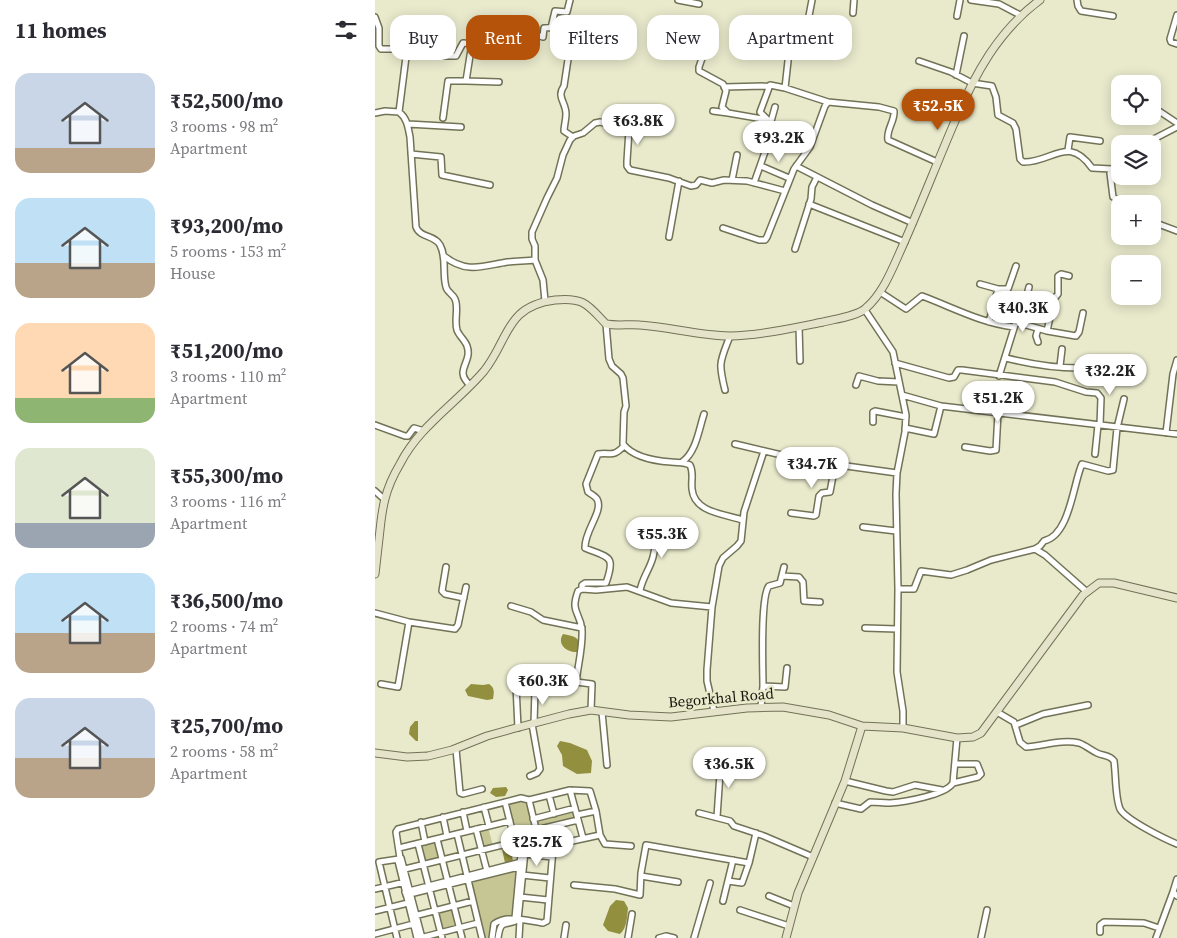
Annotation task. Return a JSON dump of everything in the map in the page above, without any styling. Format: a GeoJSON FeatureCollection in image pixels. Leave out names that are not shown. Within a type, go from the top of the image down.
{"type":"FeatureCollection","features":[{"type":"Feature","properties":{"kind":"street"},"geometry":{"type":"LineString","coordinates":[[554,15],[555,11],[567,12],[570,0]]}},
{"type":"Feature","properties":{"kind":"street"},"geometry":{"type":"LineString","coordinates":[[678,0],[699,4]]}},
{"type":"Feature","properties":{"kind":"street"},"geometry":{"type":"LineString","coordinates":[[785,88],[791,43],[801,42],[808,22],[812,0]]}},
{"type":"Feature","properties":{"kind":"street"},"geometry":{"type":"LineString","coordinates":[[853,13],[854,0]]}},
{"type":"Feature","properties":{"kind":"street"},"geometry":{"type":"LineString","coordinates":[[957,16],[960,0]]}},
{"type":"Feature","properties":{"kind":"street"},"geometry":{"type":"LineString","coordinates":[[971,0],[999,4],[1020,15]]}},
{"type":"Feature","properties":{"kind":"street"},"geometry":{"type":"LineString","coordinates":[[375,574],[377,540],[384,499],[399,464],[413,443],[488,366],[515,319],[532,305],[545,301],[565,299],[583,302],[606,324],[623,326],[642,325],[730,336],[779,331],[843,317],[865,310],[879,292],[905,242],[972,82],[997,42],[1020,15],[1041,0]]}},
{"type":"Feature","properties":{"kind":"street"},"geometry":{"type":"LineString","coordinates":[[1077,0],[1077,6],[1081,11],[1113,16]]}},
{"type":"Feature","properties":{"kind":"street"},"geometry":{"type":"LineString","coordinates":[[1177,15],[1170,40],[1177,44]]}},
{"type":"Feature","properties":{"kind":"street"},"geometry":{"type":"LineString","coordinates":[[375,16],[379,28],[380,48],[390,48]]}},
{"type":"Feature","properties":{"kind":"street"},"geometry":{"type":"LineString","coordinates":[[540,36],[543,37],[544,28],[550,28]]}},
{"type":"Feature","properties":{"kind":"street"},"geometry":{"type":"LineString","coordinates":[[956,74],[964,36]]}},
{"type":"Feature","properties":{"kind":"street"},"geometry":{"type":"LineString","coordinates":[[456,56],[463,42],[466,42]]}},
{"type":"Feature","properties":{"kind":"street"},"geometry":{"type":"LineString","coordinates":[[399,112],[406,60]]}},
{"type":"Feature","properties":{"kind":"street"},"geometry":{"type":"LineString","coordinates":[[467,81],[470,60]]}},
{"type":"Feature","properties":{"kind":"street"},"geometry":{"type":"LineString","coordinates":[[568,60],[564,86],[560,97],[566,111],[564,132],[573,137]]}},
{"type":"Feature","properties":{"kind":"street"},"geometry":{"type":"LineString","coordinates":[[701,60],[699,71],[723,84],[726,91],[722,107],[728,113]]}},
{"type":"Feature","properties":{"kind":"street"},"geometry":{"type":"LineString","coordinates":[[919,61],[956,74],[972,82],[989,84],[994,88],[998,115],[1010,121],[1017,129],[1020,159],[1023,162],[1038,160],[1068,150],[1086,159],[1092,168],[1111,169]]}},
{"type":"Feature","properties":{"kind":"street"},"geometry":{"type":"LineString","coordinates":[[443,118],[448,81],[499,82]]}},
{"type":"Feature","properties":{"kind":"street"},"geometry":{"type":"LineString","coordinates":[[724,87],[774,85],[828,102],[894,110],[888,140],[937,162]]}},
{"type":"Feature","properties":{"kind":"street"},"geometry":{"type":"LineString","coordinates":[[754,182],[771,135],[769,123],[760,112],[769,86]]}},
{"type":"Feature","properties":{"kind":"street"},"geometry":{"type":"LineString","coordinates":[[723,228],[759,240],[765,240],[789,178],[810,147],[828,102]]}},
{"type":"Feature","properties":{"kind":"street"},"geometry":{"type":"LineString","coordinates":[[769,123],[775,107]]}},
{"type":"Feature","properties":{"kind":"street"},"geometry":{"type":"LineString","coordinates":[[375,113],[385,111],[399,112],[408,124],[418,231],[440,244],[444,256],[446,286],[456,301],[456,328],[467,347],[468,353],[462,375],[470,385]]}},
{"type":"Feature","properties":{"kind":"street"},"geometry":{"type":"LineString","coordinates":[[713,111],[769,123]]}},
{"type":"Feature","properties":{"kind":"street"},"geometry":{"type":"LineString","coordinates":[[1161,113],[1177,125],[1161,135]]}},
{"type":"Feature","properties":{"kind":"street"},"geometry":{"type":"LineString","coordinates":[[545,301],[543,280],[535,260],[532,232],[557,178],[563,155],[573,137],[583,133],[597,122],[627,129],[630,132],[627,161],[628,169],[632,171],[654,174],[693,186],[700,180],[715,183],[721,180],[732,180],[754,182],[785,191]]}},
{"type":"Feature","properties":{"kind":"street"},"geometry":{"type":"LineString","coordinates":[[408,124],[461,128]]}},
{"type":"Feature","properties":{"kind":"street"},"geometry":{"type":"LineString","coordinates":[[1068,150],[1070,137],[1100,141]]}},
{"type":"Feature","properties":{"kind":"street"},"geometry":{"type":"LineString","coordinates":[[411,154],[441,157],[442,175],[490,184]]}},
{"type":"Feature","properties":{"kind":"street"},"geometry":{"type":"LineString","coordinates":[[732,180],[737,156]]}},
{"type":"Feature","properties":{"kind":"street"},"geometry":{"type":"LineString","coordinates":[[761,166],[789,178]]}},
{"type":"Feature","properties":{"kind":"street"},"geometry":{"type":"LineString","coordinates":[[796,166],[872,205],[913,223]]}},
{"type":"Feature","properties":{"kind":"street"},"geometry":{"type":"LineString","coordinates":[[795,249],[809,204],[812,187],[817,177]]}},
{"type":"Feature","properties":{"kind":"street"},"geometry":{"type":"LineString","coordinates":[[669,237],[679,181]]}},
{"type":"Feature","properties":{"kind":"street"},"geometry":{"type":"LineString","coordinates":[[809,204],[905,242]]}},
{"type":"Feature","properties":{"kind":"street"},"geometry":{"type":"LineString","coordinates":[[1161,225],[1177,231]]}},
{"type":"Feature","properties":{"kind":"street"},"geometry":{"type":"LineString","coordinates":[[444,256],[454,264],[476,267],[535,260]]}},
{"type":"Feature","properties":{"kind":"street"},"geometry":{"type":"LineString","coordinates":[[980,284],[998,290],[1008,290],[1016,266]]}},
{"type":"Feature","properties":{"kind":"street"},"geometry":{"type":"LineString","coordinates":[[1047,331],[1054,299],[1058,294],[1058,276],[1061,274],[1069,276]]}},
{"type":"Feature","properties":{"kind":"street"},"geometry":{"type":"LineString","coordinates":[[999,376],[1015,325],[1023,310],[1029,287]]}},
{"type":"Feature","properties":{"kind":"street"},"geometry":{"type":"LineString","coordinates":[[989,322],[998,290]]}},
{"type":"Feature","properties":{"kind":"street"},"geometry":{"type":"LineString","coordinates":[[879,292],[904,308],[908,308],[922,296],[989,322],[1038,328],[1076,336],[1079,332],[1083,313]]}},
{"type":"Feature","properties":{"kind":"street"},"geometry":{"type":"LineString","coordinates":[[865,310],[891,346],[906,417],[897,473],[897,672],[903,711],[903,728]]}},
{"type":"Feature","properties":{"kind":"street"},"geometry":{"type":"LineString","coordinates":[[606,324],[611,363],[623,378],[626,406],[624,446],[628,450],[652,459],[691,465],[693,472],[691,480],[692,491],[695,501],[704,508],[743,520]]}},
{"type":"Feature","properties":{"kind":"street"},"geometry":{"type":"LineString","coordinates":[[799,327],[800,361]]}},
{"type":"Feature","properties":{"kind":"street"},"geometry":{"type":"LineString","coordinates":[[1038,328],[1036,336],[1038,342]]}},
{"type":"Feature","properties":{"kind":"street"},"geometry":{"type":"LineString","coordinates":[[725,390],[720,370],[720,361],[730,336]]}},
{"type":"Feature","properties":{"kind":"street"},"geometry":{"type":"LineString","coordinates":[[1060,366],[1062,349]]}},
{"type":"Feature","properties":{"kind":"street"},"geometry":{"type":"LineString","coordinates":[[1006,358],[1027,364],[1098,367]]}},
{"type":"Feature","properties":{"kind":"street"},"geometry":{"type":"LineString","coordinates":[[1166,433],[1173,374],[1177,360]]}},
{"type":"Feature","properties":{"kind":"street"},"geometry":{"type":"LineString","coordinates":[[895,363],[949,378],[954,377],[958,370],[1055,382],[1085,392],[1097,393],[1101,398],[1095,454]]}},
{"type":"Feature","properties":{"kind":"street"},"geometry":{"type":"LineString","coordinates":[[856,385],[859,376],[878,381],[899,382]]}},
{"type":"Feature","properties":{"kind":"street"},"geometry":{"type":"LineString","coordinates":[[902,395],[941,406],[1177,434]]}},
{"type":"Feature","properties":{"kind":"street"},"geometry":{"type":"LineString","coordinates":[[898,590],[914,589],[921,572],[951,575],[991,560],[1035,549],[1044,541],[1051,539],[1067,516],[1074,498],[1082,464],[1108,471],[1113,470],[1117,428],[1124,400]]}},
{"type":"Feature","properties":{"kind":"street"},"geometry":{"type":"LineString","coordinates":[[905,428],[934,434],[941,406]]}},
{"type":"Feature","properties":{"kind":"street"},"geometry":{"type":"LineString","coordinates":[[873,422],[873,412],[875,411],[906,417]]}},
{"type":"Feature","properties":{"kind":"street"},"geometry":{"type":"LineString","coordinates":[[965,447],[995,450],[998,413]]}},
{"type":"Feature","properties":{"kind":"street"},"geometry":{"type":"LineString","coordinates":[[682,463],[688,459],[704,414]]}},
{"type":"Feature","properties":{"kind":"street"},"geometry":{"type":"LineString","coordinates":[[375,425],[405,436],[408,436],[415,428],[425,431]]}},
{"type":"Feature","properties":{"kind":"street"},"geometry":{"type":"LineString","coordinates":[[735,444],[803,460],[897,473]]}},
{"type":"Feature","properties":{"kind":"street"},"geometry":{"type":"LineString","coordinates":[[591,710],[592,684],[576,682],[582,628],[575,607],[577,593],[585,583],[606,583],[612,565],[611,560],[605,556],[585,548],[585,536],[599,510],[599,503],[596,497],[588,492],[586,484],[598,454],[607,455],[615,453],[624,446]]}},
{"type":"Feature","properties":{"kind":"street"},"geometry":{"type":"LineString","coordinates":[[714,711],[707,675],[712,607],[721,561],[739,543],[743,520],[764,451]]}},
{"type":"Feature","properties":{"kind":"street"},"geometry":{"type":"LineString","coordinates":[[791,513],[813,516],[816,514],[819,496],[822,493],[830,492],[835,465]]}},
{"type":"Feature","properties":{"kind":"street"},"geometry":{"type":"LineString","coordinates":[[375,491],[384,499]]}},
{"type":"Feature","properties":{"kind":"street"},"geometry":{"type":"LineString","coordinates":[[640,591],[641,580],[653,556],[661,521]]}},
{"type":"Feature","properties":{"kind":"street"},"geometry":{"type":"LineString","coordinates":[[863,527],[897,531]]}},
{"type":"Feature","properties":{"kind":"street"},"geometry":{"type":"LineString","coordinates":[[1035,549],[1087,592]]}},
{"type":"Feature","properties":{"kind":"street"},"geometry":{"type":"LineString","coordinates":[[446,567],[441,592],[464,598]]}},
{"type":"Feature","properties":{"kind":"street"},"geometry":{"type":"LineString","coordinates":[[761,707],[763,686],[763,619],[766,591],[769,586],[780,582],[784,567]]}},
{"type":"Feature","properties":{"kind":"street"},"geometry":{"type":"LineString","coordinates":[[782,576],[799,577],[803,582],[804,601],[820,602]]}},
{"type":"Feature","properties":{"kind":"street","name":"Begorkhal Road"},"geometry":{"type":"LineString","coordinates":[[375,753],[407,758],[428,756],[456,749],[487,736],[591,710],[681,717],[714,711],[783,707],[829,715],[862,726],[903,728],[957,738],[978,736],[1075,605],[1095,585],[1105,582],[1177,598]]}},
{"type":"Feature","properties":{"kind":"street"},"geometry":{"type":"LineString","coordinates":[[375,613],[409,622],[455,629],[458,625],[466,587]]}},
{"type":"Feature","properties":{"kind":"street"},"geometry":{"type":"LineString","coordinates":[[582,588],[596,590],[627,587],[671,603],[712,607]]}},
{"type":"Feature","properties":{"kind":"street"},"geometry":{"type":"LineString","coordinates":[[511,606],[531,612],[543,620],[582,628]]}},
{"type":"Feature","properties":{"kind":"street"},"geometry":{"type":"LineString","coordinates":[[381,684],[398,687],[409,622]]}},
{"type":"Feature","properties":{"kind":"street"},"geometry":{"type":"LineString","coordinates":[[865,628],[897,630]]}},
{"type":"Feature","properties":{"kind":"street"},"geometry":{"type":"LineString","coordinates":[[763,686],[785,687],[787,668]]}},
{"type":"Feature","properties":{"kind":"street"},"geometry":{"type":"LineString","coordinates":[[516,686],[518,728]]}},
{"type":"Feature","properties":{"kind":"street"},"geometry":{"type":"LineString","coordinates":[[530,776],[537,773],[540,769],[533,724],[535,689]]}},
{"type":"Feature","properties":{"kind":"street"},"geometry":{"type":"LineString","coordinates":[[1016,725],[1043,714],[1088,705]]}},
{"type":"Feature","properties":{"kind":"street"},"geometry":{"type":"LineString","coordinates":[[602,712],[607,765]]}},
{"type":"Feature","properties":{"kind":"street"},"geometry":{"type":"LineString","coordinates":[[997,712],[1016,725],[1020,742],[1026,747],[1074,742],[1111,757],[1114,761],[1119,803],[1122,812],[1151,832],[1177,844]]}},
{"type":"Feature","properties":{"kind":"street"},"geometry":{"type":"LineString","coordinates":[[786,938],[794,906],[845,781],[862,726]]}},
{"type":"Feature","properties":{"kind":"street"},"geometry":{"type":"LineString","coordinates":[[835,803],[861,809],[870,802],[891,803],[925,797],[949,788],[953,783],[957,738]]}},
{"type":"Feature","properties":{"kind":"street"},"geometry":{"type":"LineString","coordinates":[[456,749],[460,792],[463,794],[482,789]]}},
{"type":"Feature","properties":{"kind":"street"},"geometry":{"type":"LineString","coordinates":[[717,817],[721,759],[738,758]]}},
{"type":"Feature","properties":{"kind":"street"},"geometry":{"type":"LineString","coordinates":[[953,783],[978,777],[981,774],[977,764],[955,764]]}},
{"type":"Feature","properties":{"kind":"street"},"geometry":{"type":"LineString","coordinates":[[845,781],[893,792],[915,786],[943,790]]}},
{"type":"Feature","properties":{"kind":"street"},"geometry":{"type":"LineString","coordinates":[[570,790],[583,838]]}},
{"type":"Feature","properties":{"kind":"street"},"geometry":{"type":"LineString","coordinates":[[420,938],[399,858],[397,830],[421,822],[521,798],[529,800],[570,790],[590,792],[596,811],[600,835],[605,844],[631,846]]}},
{"type":"Feature","properties":{"kind":"street"},"geometry":{"type":"LineString","coordinates":[[549,795],[554,814]]}},
{"type":"Feature","properties":{"kind":"street"},"geometry":{"type":"LineString","coordinates":[[529,800],[537,832]]}},
{"type":"Feature","properties":{"kind":"street"},"geometry":{"type":"LineString","coordinates":[[405,869],[515,842],[505,802]]}},
{"type":"Feature","properties":{"kind":"street"},"geometry":{"type":"LineString","coordinates":[[484,807],[489,826]]}},
{"type":"Feature","properties":{"kind":"street"},"geometry":{"type":"LineString","coordinates":[[533,819],[575,808]]}},
{"type":"Feature","properties":{"kind":"street"},"geometry":{"type":"LineString","coordinates":[[537,832],[596,811]]}},
{"type":"Feature","properties":{"kind":"street"},"geometry":{"type":"LineString","coordinates":[[463,812],[467,831]]}},
{"type":"Feature","properties":{"kind":"street"},"geometry":{"type":"LineString","coordinates":[[699,812],[730,821],[734,826],[813,857]]}},
{"type":"Feature","properties":{"kind":"street"},"geometry":{"type":"LineString","coordinates":[[443,817],[447,836]]}},
{"type":"Feature","properties":{"kind":"street"},"geometry":{"type":"LineString","coordinates":[[399,848],[509,821]]}},
{"type":"Feature","properties":{"kind":"street"},"geometry":{"type":"LineString","coordinates":[[421,822],[425,842]]}},
{"type":"Feature","properties":{"kind":"street"},"geometry":{"type":"LineString","coordinates":[[476,829],[487,871]]}},
{"type":"Feature","properties":{"kind":"street"},"geometry":{"type":"LineString","coordinates":[[492,938],[494,924],[499,920],[518,919],[546,922],[554,845],[553,835],[525,832],[513,835]]}},
{"type":"Feature","properties":{"kind":"street"},"geometry":{"type":"LineString","coordinates":[[518,919],[523,875],[522,864],[525,854],[525,832]]}},
{"type":"Feature","properties":{"kind":"street"},"geometry":{"type":"LineString","coordinates":[[519,938],[518,919],[525,832]]}},
{"type":"Feature","properties":{"kind":"street"},"geometry":{"type":"LineString","coordinates":[[457,834],[482,938]]}},
{"type":"Feature","properties":{"kind":"street"},"geometry":{"type":"LineString","coordinates":[[729,880],[742,883],[749,864],[756,834]]}},
{"type":"Feature","properties":{"kind":"street"},"geometry":{"type":"LineString","coordinates":[[554,845],[600,835]]}},
{"type":"Feature","properties":{"kind":"street"},"geometry":{"type":"LineString","coordinates":[[437,839],[463,938]]}},
{"type":"Feature","properties":{"kind":"street"},"geometry":{"type":"LineString","coordinates":[[418,844],[441,935]]}},
{"type":"Feature","properties":{"kind":"street"},"geometry":{"type":"LineString","coordinates":[[574,884],[615,889],[640,895],[646,845],[749,864]]}},
{"type":"Feature","properties":{"kind":"street"},"geometry":{"type":"LineString","coordinates":[[525,854],[552,857]]}},
{"type":"Feature","properties":{"kind":"street"},"geometry":{"type":"LineString","coordinates":[[397,938],[377,863],[399,858]]}},
{"type":"Feature","properties":{"kind":"street"},"geometry":{"type":"LineString","coordinates":[[399,858],[405,869],[405,880]]}},
{"type":"Feature","properties":{"kind":"street"},"geometry":{"type":"LineString","coordinates":[[723,901],[733,860]]}},
{"type":"Feature","properties":{"kind":"street"},"geometry":{"type":"LineString","coordinates":[[468,878],[487,871],[522,864]]}},
{"type":"Feature","properties":{"kind":"street"},"geometry":{"type":"LineString","coordinates":[[408,893],[522,864]]}},
{"type":"Feature","properties":{"kind":"street"},"geometry":{"type":"LineString","coordinates":[[523,875],[550,878]]}},
{"type":"Feature","properties":{"kind":"street"},"geometry":{"type":"LineString","coordinates":[[641,876],[678,882]]}},
{"type":"Feature","properties":{"kind":"street"},"geometry":{"type":"LineString","coordinates":[[1156,938],[1175,894],[1177,879]]}},
{"type":"Feature","properties":{"kind":"street"},"geometry":{"type":"LineString","coordinates":[[375,888],[405,880]]}},
{"type":"Feature","properties":{"kind":"street"},"geometry":{"type":"LineString","coordinates":[[694,938],[710,883]]}},
{"type":"Feature","properties":{"kind":"street"},"geometry":{"type":"LineString","coordinates":[[408,893],[408,903],[414,916],[413,924],[420,938]]}},
{"type":"Feature","properties":{"kind":"street"},"geometry":{"type":"LineString","coordinates":[[769,896],[794,906]]}},
{"type":"Feature","properties":{"kind":"street"},"geometry":{"type":"LineString","coordinates":[[520,898],[548,900]]}},
{"type":"Feature","properties":{"kind":"street"},"geometry":{"type":"LineString","coordinates":[[414,916],[473,901]]}},
{"type":"Feature","properties":{"kind":"street"},"geometry":{"type":"LineString","coordinates":[[375,911],[408,903]]}},
{"type":"Feature","properties":{"kind":"street"},"geometry":{"type":"LineString","coordinates":[[740,910],[789,926]]}},
{"type":"Feature","properties":{"kind":"street"},"geometry":{"type":"LineString","coordinates":[[981,938],[987,910]]}},
{"type":"Feature","properties":{"kind":"street"},"geometry":{"type":"LineString","coordinates":[[629,938],[632,914]]}},
{"type":"Feature","properties":{"kind":"street"},"geometry":{"type":"LineString","coordinates":[[497,938],[499,926],[502,923],[518,919]]}},
{"type":"Feature","properties":{"kind":"street"},"geometry":{"type":"LineString","coordinates":[[1100,932],[1100,925],[1104,922],[1145,923],[1159,928]]}},
{"type":"Feature","properties":{"kind":"street"},"geometry":{"type":"LineString","coordinates":[[420,938],[441,935],[478,923]]}},
{"type":"Feature","properties":{"kind":"street"},"geometry":{"type":"LineString","coordinates":[[375,934],[413,924]]}},
{"type":"Feature","properties":{"kind":"street"},"geometry":{"type":"LineString","coordinates":[[564,938],[566,925]]}},
{"type":"Feature","properties":{"kind":"street"},"geometry":{"type":"LineString","coordinates":[[659,938],[666,936],[674,938]]}},
{"type":"Feature","properties":{"kind":"green space"},"geometry":{"type":"Polygon","coordinates":[[[525,799],[533,828],[514,832],[507,803],[525,799]]]}},
{"type":"Feature","properties":{"kind":"green space"},"geometry":{"type":"Polygon","coordinates":[[[574,809],[577,819],[537,829],[535,819],[574,809]]]}},
{"type":"Feature","properties":{"kind":"green space"},"geometry":{"type":"Polygon","coordinates":[[[488,827],[493,846],[482,849],[477,830],[488,827]]]}},
{"type":"Feature","properties":{"kind":"green space"},"geometry":{"type":"Polygon","coordinates":[[[436,840],[441,859],[424,864],[419,844],[436,840]]]}},
{"type":"Feature","properties":{"kind":"green space"},"geometry":{"type":"Polygon","coordinates":[[[518,869],[513,916],[491,921],[488,938],[484,938],[470,881],[518,869]]]}},
{"type":"Feature","properties":{"kind":"green space"},"geometry":{"type":"Polygon","coordinates":[[[454,907],[459,927],[441,931],[436,912],[454,907]]]}},
{"type":"Feature","properties":{"kind":"shaded area"},"geometry":{"type":"Polygon","coordinates":[[[563,634],[577,638],[579,643],[578,652],[564,648],[561,642],[563,634]]]}},
{"type":"Feature","properties":{"kind":"shaded area"},"geometry":{"type":"Polygon","coordinates":[[[471,684],[489,684],[494,690],[493,699],[487,700],[468,696],[465,690],[471,684]]]}},
{"type":"Feature","properties":{"kind":"shaded area"},"geometry":{"type":"Polygon","coordinates":[[[415,721],[418,721],[418,741],[409,734],[410,727],[415,721]]]}},
{"type":"Feature","properties":{"kind":"shaded area"},"geometry":{"type":"Polygon","coordinates":[[[560,741],[587,750],[592,761],[591,773],[577,774],[563,766],[562,755],[557,746],[560,741]]]}},
{"type":"Feature","properties":{"kind":"shaded area"},"geometry":{"type":"Polygon","coordinates":[[[506,787],[508,790],[505,796],[496,797],[490,793],[493,788],[506,787]]]}},
{"type":"Feature","properties":{"kind":"shaded area"},"geometry":{"type":"Polygon","coordinates":[[[512,846],[513,861],[505,863],[502,849],[512,846]]]}},
{"type":"Feature","properties":{"kind":"shaded area"},"geometry":{"type":"Polygon","coordinates":[[[616,900],[624,901],[628,908],[625,926],[620,934],[608,931],[603,925],[610,906],[616,900]]]}}]}
